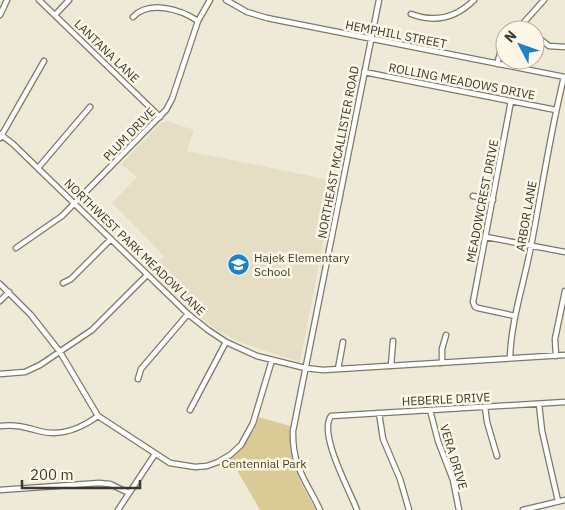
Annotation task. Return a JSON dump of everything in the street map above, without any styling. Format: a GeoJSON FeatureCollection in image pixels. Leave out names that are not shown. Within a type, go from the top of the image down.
{"type":"FeatureCollection","features":[{"type":"Feature","properties":{"kind":"street"},"geometry":{"type":"LineString","coordinates":[[0,14],[6,0]]}},
{"type":"Feature","properties":{"kind":"street","name":"LANTANA LANE"},"geometry":{"type":"LineString","coordinates":[[39,0],[160,117]]}},
{"type":"Feature","properties":{"kind":"street"},"geometry":{"type":"LineString","coordinates":[[55,15],[69,0]]}},
{"type":"Feature","properties":{"kind":"street","name":"PLUM DRIVE"},"geometry":{"type":"LineString","coordinates":[[16,248],[62,216],[160,117],[172,100],[198,21],[210,0]]}},
{"type":"Feature","properties":{"kind":"street","name":"HEMPHILL STREET"},"geometry":{"type":"LineString","coordinates":[[226,0],[247,12],[267,18],[495,64]]}},
{"type":"Feature","properties":{"kind":"street","name":"NORTHEAST MCALLISTER ROAD"},"geometry":{"type":"LineString","coordinates":[[320,510],[297,466],[293,443],[295,420],[379,0]]}},
{"type":"Feature","properties":{"kind":"street"},"geometry":{"type":"LineString","coordinates":[[411,14],[421,18],[445,18],[461,11],[474,0]]}},
{"type":"Feature","properties":{"kind":"street"},"geometry":{"type":"LineString","coordinates":[[526,20],[544,0]]}},
{"type":"Feature","properties":{"kind":"street"},"geometry":{"type":"LineString","coordinates":[[133,17],[142,8],[161,6],[178,9],[198,21]]}},
{"type":"Feature","properties":{"kind":"street"},"geometry":{"type":"LineString","coordinates":[[545,43],[549,46],[565,47]]}},
{"type":"Feature","properties":{"kind":"street"},"geometry":{"type":"LineString","coordinates":[[0,136],[44,61]]}},
{"type":"Feature","properties":{"kind":"street","name":"HEMPHILL STREET"},"geometry":{"type":"LineString","coordinates":[[528,70],[564,77]]}},
{"type":"Feature","properties":{"kind":"street","name":"ROLLING MEADOWS DRIVE"},"geometry":{"type":"LineString","coordinates":[[364,72],[556,110]]}},
{"type":"Feature","properties":{"kind":"street","name":"ARBOR LANE"},"geometry":{"type":"LineString","coordinates":[[510,358],[515,316],[532,245],[556,110],[564,77]]}},
{"type":"Feature","properties":{"kind":"street","name":"MEADOWCREST DRIVE"},"geometry":{"type":"LineString","coordinates":[[512,101],[474,305],[478,308],[515,316]]}},
{"type":"Feature","properties":{"kind":"street"},"geometry":{"type":"LineString","coordinates":[[38,168],[90,107]]}},
{"type":"Feature","properties":{"kind":"street","name":"NORTHWEST PARK MEADOW LANE"},"geometry":{"type":"LineString","coordinates":[[0,136],[13,144],[188,314],[226,342],[272,360],[305,368],[324,370],[565,355]]}},
{"type":"Feature","properties":{"kind":"street"},"geometry":{"type":"LineString","coordinates":[[473,196],[493,200]]}},
{"type":"Feature","properties":{"kind":"street"},"geometry":{"type":"LineString","coordinates":[[486,237],[565,252]]}},
{"type":"Feature","properties":{"kind":"street"},"geometry":{"type":"LineString","coordinates":[[63,283],[70,279],[111,239]]}},
{"type":"Feature","properties":{"kind":"street"},"geometry":{"type":"LineString","coordinates":[[0,374],[25,372],[40,366],[92,330],[147,275]]}},
{"type":"Feature","properties":{"kind":"street"},"geometry":{"type":"LineString","coordinates":[[0,284],[31,315],[60,352],[98,416],[170,463],[195,467],[207,466],[230,455],[241,445],[253,423],[272,360]]}},
{"type":"Feature","properties":{"kind":"street"},"geometry":{"type":"LineString","coordinates":[[556,356],[555,339],[565,291]]}},
{"type":"Feature","properties":{"kind":"street"},"geometry":{"type":"LineString","coordinates":[[0,301],[9,292]]}},
{"type":"Feature","properties":{"kind":"street"},"geometry":{"type":"LineString","coordinates":[[138,379],[141,369],[188,314]]}},
{"type":"Feature","properties":{"kind":"street"},"geometry":{"type":"LineString","coordinates":[[442,363],[442,349],[446,335]]}},
{"type":"Feature","properties":{"kind":"street"},"geometry":{"type":"LineString","coordinates":[[391,366],[393,341]]}},
{"type":"Feature","properties":{"kind":"street"},"geometry":{"type":"LineString","coordinates":[[190,410],[226,342]]}},
{"type":"Feature","properties":{"kind":"street"},"geometry":{"type":"LineString","coordinates":[[338,369],[343,342]]}},
{"type":"Feature","properties":{"kind":"street","name":"HEBERLE DRIVE"},"geometry":{"type":"LineString","coordinates":[[357,510],[334,457],[328,423],[334,415],[565,402]]}},
{"type":"Feature","properties":{"kind":"street"},"geometry":{"type":"LineString","coordinates":[[539,404],[542,431],[558,501]]}},
{"type":"Feature","properties":{"kind":"street"},"geometry":{"type":"LineString","coordinates":[[486,407],[487,422],[497,456]]}},
{"type":"Feature","properties":{"kind":"street","name":"VERA DRIVE"},"geometry":{"type":"LineString","coordinates":[[430,410],[438,441],[453,480],[459,510]]}},
{"type":"Feature","properties":{"kind":"street"},"geometry":{"type":"LineString","coordinates":[[379,413],[383,439],[400,479],[409,510]]}},
{"type":"Feature","properties":{"kind":"street"},"geometry":{"type":"LineString","coordinates":[[0,426],[14,425],[41,432],[69,432],[83,427],[98,416]]}},
{"type":"Feature","properties":{"kind":"street"},"geometry":{"type":"LineString","coordinates":[[118,510],[155,454]]}},
{"type":"Feature","properties":{"kind":"street"},"geometry":{"type":"LineString","coordinates":[[0,490],[100,483],[110,484],[129,493]]}},
{"type":"Feature","properties":{"kind":"street"},"geometry":{"type":"LineString","coordinates":[[523,510],[565,500]]}},
{"type":"Feature","properties":{"kind":"shaded area","name":"Hajek Elementary School"},"geometry":{"type":"Polygon","coordinates":[[[167,121],[194,130],[187,151],[335,181],[300,362],[239,342],[215,329],[185,306],[150,271],[164,256],[112,203],[137,177],[121,164],[161,123],[167,121]]]}},
{"type":"Feature","properties":{"kind":"green space","name":"Centennial Park"},"geometry":{"type":"Polygon","coordinates":[[[259,417],[290,426],[293,461],[300,480],[316,510],[260,510],[230,458],[247,439],[259,417]]]}},
{"type":"Feature","properties":{"kind":"place","name":"Hajek Elementary School"},"geometry":{"type":"Point","coordinates":[238,264]}}]}
